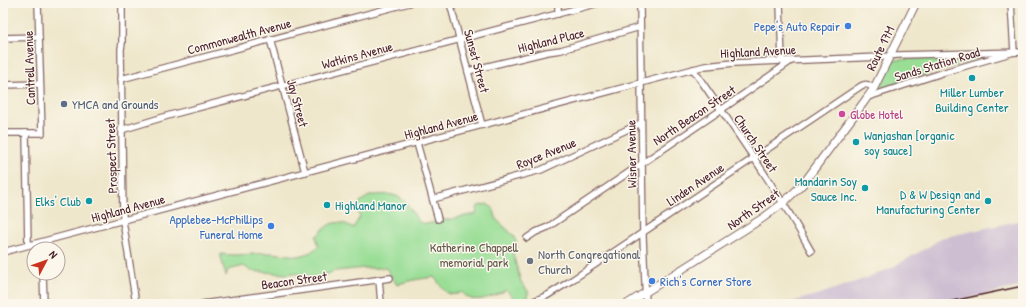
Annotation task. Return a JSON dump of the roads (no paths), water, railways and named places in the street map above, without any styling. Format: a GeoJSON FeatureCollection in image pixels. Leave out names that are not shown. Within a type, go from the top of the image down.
{"type":"FeatureCollection","features":[{"type":"Feature","properties":{"kind":"main road","name":"Route 17M"},"geometry":{"type":"LineString","coordinates":[[866,100],[874,88],[916,3]]}},
{"type":"Feature","properties":{"kind":"main road","name":"North Street"},"geometry":{"type":"LineString","coordinates":[[627,304],[763,218],[783,203],[803,184],[866,100]]}},
{"type":"Feature","properties":{"kind":"street","name":"Cantrell Avenue"},"geometry":{"type":"LineString","coordinates":[[26,133],[42,133],[38,3]]}},
{"type":"Feature","properties":{"kind":"street","name":"Prospect Street"},"geometry":{"type":"LineString","coordinates":[[122,3],[121,130],[123,221],[136,304]]}},
{"type":"Feature","properties":{"kind":"street","name":"Commonwealth Avenue"},"geometry":{"type":"LineString","coordinates":[[121,79],[409,3]]}},
{"type":"Feature","properties":{"kind":"street","name":"Sunset Street"},"geometry":{"type":"LineString","coordinates":[[450,3],[482,125]]}},
{"type":"Feature","properties":{"kind":"street"},"geometry":{"type":"LineString","coordinates":[[558,3],[558,14]]}},
{"type":"Feature","properties":{"kind":"street","name":"Watkins Avenue"},"geometry":{"type":"LineString","coordinates":[[121,130],[174,114],[599,3]]}},
{"type":"Feature","properties":{"kind":"street","name":"Wisner Avenue"},"geometry":{"type":"LineString","coordinates":[[640,3],[643,233],[646,304]]}},
{"type":"Feature","properties":{"kind":"street"},"geometry":{"type":"LineString","coordinates":[[780,3],[782,61]]}},
{"type":"Feature","properties":{"kind":"street"},"geometry":{"type":"LineString","coordinates":[[1011,3],[1014,52],[1023,52]]}},
{"type":"Feature","properties":{"kind":"street","name":"Highland Place"},"geometry":{"type":"LineString","coordinates":[[468,71],[561,50],[640,27]]}},
{"type":"Feature","properties":{"kind":"street"},"geometry":{"type":"LineString","coordinates":[[3,38],[39,37]]}},
{"type":"Feature","properties":{"kind":"street","name":"Jay Street"},"geometry":{"type":"LineString","coordinates":[[270,39],[305,172]]}},
{"type":"Feature","properties":{"kind":"street","name":"Highland Avenue"},"geometry":{"type":"LineString","coordinates":[[47,241],[693,69],[717,64],[1014,52]]}},
{"type":"Feature","properties":{"kind":"street","name":"Sands Station Road"},"geometry":{"type":"LineString","coordinates":[[866,100],[948,71],[1014,52]]}},
{"type":"Feature","properties":{"kind":"street","name":"North Beacon Street"},"geometry":{"type":"LineString","coordinates":[[527,238],[548,227],[791,61]]}},
{"type":"Feature","properties":{"kind":"street","name":"Church Street"},"geometry":{"type":"LineString","coordinates":[[693,69],[754,158],[783,203],[811,251]]}},
{"type":"Feature","properties":{"kind":"street"},"geometry":{"type":"LineString","coordinates":[[3,85],[40,84]]}},
{"type":"Feature","properties":{"kind":"street","name":"Linden Avenue"},"geometry":{"type":"LineString","coordinates":[[527,304],[572,280],[864,84],[868,84],[874,88]]}},
{"type":"Feature","properties":{"kind":"street","name":"Royce Avenue"},"geometry":{"type":"LineString","coordinates":[[433,200],[541,170],[641,123]]}},
{"type":"Feature","properties":{"kind":"street"},"geometry":{"type":"LineString","coordinates":[[3,133],[26,133],[28,241]]}},
{"type":"Feature","properties":{"kind":"street"},"geometry":{"type":"LineString","coordinates":[[417,142],[438,219]]}},
{"type":"Feature","properties":{"kind":"street","name":"Highland Avenue"},"geometry":{"type":"LineString","coordinates":[[3,252],[26,246]]}},
{"type":"Feature","properties":{"kind":"street","name":"Beacon Street"},"geometry":{"type":"LineString","coordinates":[[202,304],[390,278]]}},
{"type":"Feature","properties":{"kind":"street"},"geometry":{"type":"LineString","coordinates":[[379,279],[381,304]]}},
{"type":"Feature","properties":{"kind":"street"},"geometry":{"type":"LineString","coordinates":[[43,281],[44,304]]}},
{"type":"Feature","properties":{"kind":"railway"},"geometry":{"type":"LineString","coordinates":[[938,304],[1023,286]]}},
{"type":"Feature","properties":{"kind":"place","name":"Pepe's Auto Repair"},"geometry":{"type":"Point","coordinates":[848,26]}},
{"type":"Feature","properties":{"kind":"place","name":"Miller Lumber Building Center"},"geometry":{"type":"Point","coordinates":[972,78]}},
{"type":"Feature","properties":{"kind":"place","name":"YMCA and Grounds"},"geometry":{"type":"Point","coordinates":[64,104]}},
{"type":"Feature","properties":{"kind":"place","name":"Globe Hotel"},"geometry":{"type":"Point","coordinates":[842,114]}},
{"type":"Feature","properties":{"kind":"place","name":"Wanjashan [organic soy sauce]"},"geometry":{"type":"Point","coordinates":[856,142]}},
{"type":"Feature","properties":{"kind":"place","name":"Mandarin Soy Sauce Inc."},"geometry":{"type":"Point","coordinates":[865,188]}},
{"type":"Feature","properties":{"kind":"place","name":"Elks' Club"},"geometry":{"type":"Point","coordinates":[89,201]}},
{"type":"Feature","properties":{"kind":"place","name":"D & W Design and Manufacturing Center"},"geometry":{"type":"Point","coordinates":[988,201]}},
{"type":"Feature","properties":{"kind":"place","name":"Highland Manor"},"geometry":{"type":"Point","coordinates":[327,205]}},
{"type":"Feature","properties":{"kind":"place","name":"Applebee-McPhillips Funeral Home"},"geometry":{"type":"Point","coordinates":[271,226]}},
{"type":"Feature","properties":{"kind":"place","name":"North Congregational Church"},"geometry":{"type":"Point","coordinates":[530,261]}},
{"type":"Feature","properties":{"kind":"place","name":"Rich's Corner Store"},"geometry":{"type":"Point","coordinates":[652,281]}},
{"type":"Feature","properties":{"kind":"park label","name":"Katherine Chappell memorial park"},"geometry":{"type":"Point","coordinates":[474,254]}}]}
